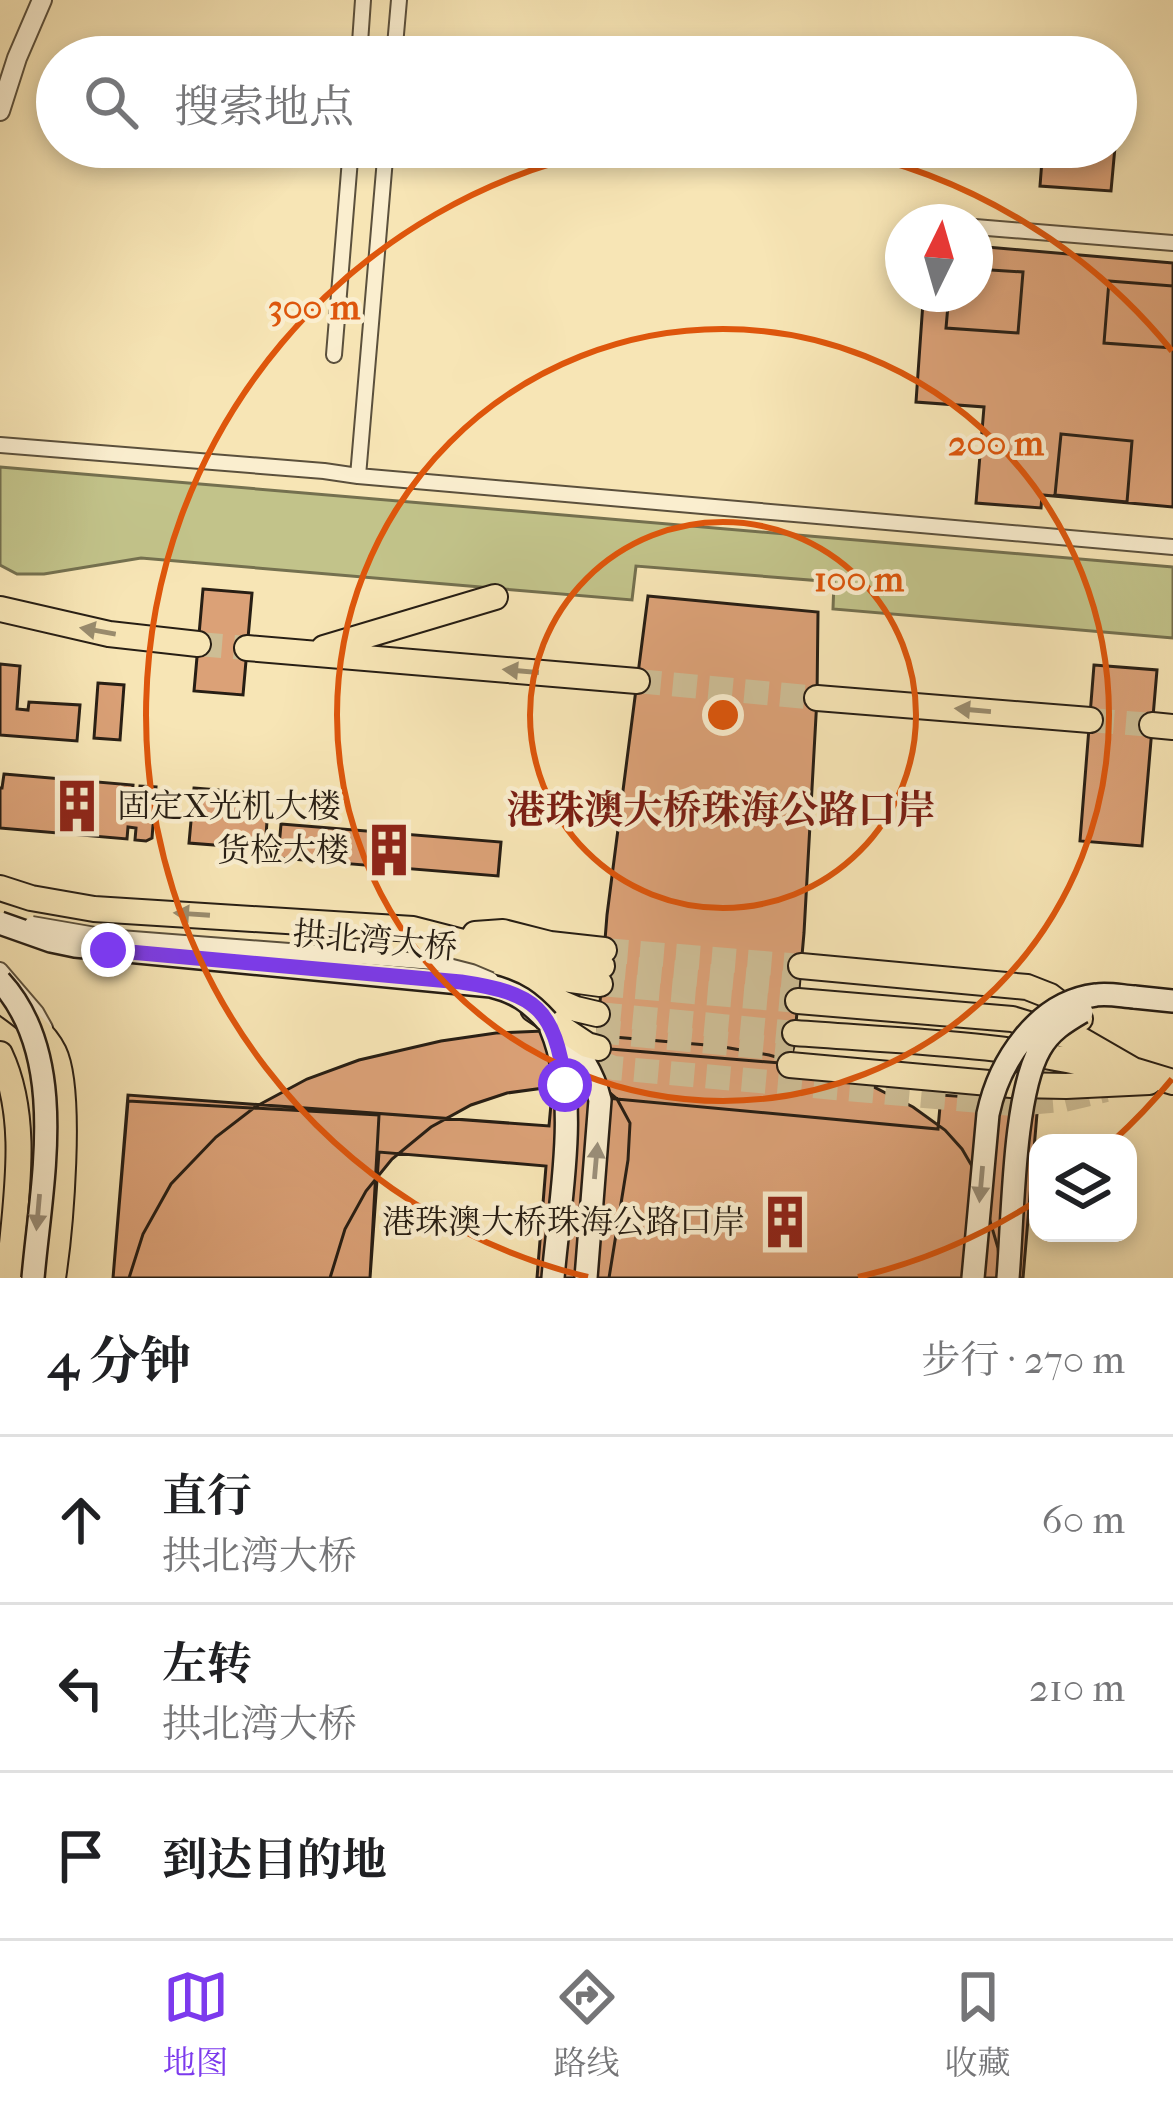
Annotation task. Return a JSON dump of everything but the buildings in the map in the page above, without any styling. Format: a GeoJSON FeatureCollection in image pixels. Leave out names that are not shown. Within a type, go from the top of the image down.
{"type":"FeatureCollection","features":[{"type":"Feature","properties":{"kind":"highway"},"geometry":{"type":"LineString","coordinates":[[294,652],[339,645],[495,597]]}},
{"type":"Feature","properties":{"kind":"highway"},"geometry":{"type":"LineString","coordinates":[[0,609],[109,634],[198,644]]}},
{"type":"Feature","properties":{"kind":"highway"},"geometry":{"type":"LineString","coordinates":[[247,648],[637,681]]}},
{"type":"Feature","properties":{"kind":"highway"},"geometry":{"type":"LineString","coordinates":[[817,698],[1090,720]]}},
{"type":"Feature","properties":{"kind":"highway"},"geometry":{"type":"LineString","coordinates":[[0,888],[94,909],[475,934],[545,961],[602,967],[549,980],[479,946],[402,932]]}},
{"type":"Feature","properties":{"kind":"highway"},"geometry":{"type":"LineString","coordinates":[[402,932],[576,1009],[597,1031],[530,1006],[402,932]]}},
{"type":"Feature","properties":{"kind":"highway"},"geometry":{"type":"LineString","coordinates":[[799,984],[1027,987],[1050,996],[1081,1020],[1120,1070],[1081,1040],[1012,1019],[799,984]]}},
{"type":"Feature","properties":{"kind":"highway"},"geometry":{"type":"LineString","coordinates":[[0,1000],[37,1028],[54,1051],[60,1071],[63,1144],[53,1278]]}},
{"type":"Feature","properties":{"kind":"highway"},"geometry":{"type":"LineString","coordinates":[[972,1047],[1080,1061],[1168,1081],[1011,1084],[793,1049],[972,1047]]}},
{"type":"Feature","properties":{"kind":"highway"},"geometry":{"type":"LineString","coordinates":[[0,1054],[13,1087],[17,1122],[9,1278]]}},
{"type":"Feature","properties":{"kind":"highway"},"geometry":{"type":"LineString","coordinates":[[0,1245],[16,1182]]}},
{"type":"Feature","properties":{"kind":"main road","name":"拱北湾大桥"},"geometry":{"type":"LineString","coordinates":[[0,918],[51,941],[75,946],[461,982],[530,1006]]}},
{"type":"Feature","properties":{"kind":"main road"},"geometry":{"type":"LineString","coordinates":[[0,981],[33,1036],[44,1085],[33,1278]]}},
{"type":"Feature","properties":{"kind":"main road"},"geometry":{"type":"LineString","coordinates":[[973,1278],[988,1114],[1005,1065],[1032,1028],[1054,1011],[1094,995],[1173,1001]]}},
{"type":"Feature","properties":{"kind":"main road"},"geometry":{"type":"LineString","coordinates":[[1008,1278],[1025,1095],[1039,1051],[1059,1026],[1076,1015],[1106,1001],[1134,997]]}},
{"type":"Feature","properties":{"kind":"main road"},"geometry":{"type":"LineString","coordinates":[[530,1006],[562,1066],[566,1122],[553,1278]]}},
{"type":"Feature","properties":{"kind":"main road"},"geometry":{"type":"LineString","coordinates":[[530,1006],[584,1059],[600,1100],[586,1278]]}},
{"type":"Feature","properties":{"kind":"street"},"geometry":{"type":"LineString","coordinates":[[0,111],[42,0]]}},
{"type":"Feature","properties":{"kind":"street"},"geometry":{"type":"LineString","coordinates":[[360,36],[363,0]]}},
{"type":"Feature","properties":{"kind":"street"},"geometry":{"type":"LineString","coordinates":[[396,36],[399,0]]}},
{"type":"Feature","properties":{"kind":"street"},"geometry":{"type":"LineString","coordinates":[[334,356],[349,168]]}},
{"type":"Feature","properties":{"kind":"street"},"geometry":{"type":"LineString","coordinates":[[358,476],[384,168]]}},
{"type":"Feature","properties":{"kind":"street"},"geometry":{"type":"LineString","coordinates":[[993,228],[1173,243]]}},
{"type":"Feature","properties":{"kind":"street"},"geometry":{"type":"LineString","coordinates":[[0,445],[1173,547]]}},
{"type":"Feature","properties":{"kind":"street"},"geometry":{"type":"LineString","coordinates":[[0,970],[36,1012],[54,1051]]}},
{"type":"Feature","properties":{"kind":"green space"},"geometry":{"type":"Polygon","coordinates":[[[0,467],[1173,567],[1173,638],[833,609],[834,582],[636,566],[632,600],[141,558],[17,574],[0,565],[0,467]]]}},
{"type":"Feature","properties":{"kind":"tunnel"},"geometry":{"type":"LineString","coordinates":[[198,644],[247,648]]}},
{"type":"Feature","properties":{"kind":"tunnel"},"geometry":{"type":"LineString","coordinates":[[637,681],[817,698]]}},
{"type":"Feature","properties":{"kind":"tunnel"},"geometry":{"type":"LineString","coordinates":[[1090,720],[1152,725]]}},
{"type":"Feature","properties":{"kind":"tunnel"},"geometry":{"type":"LineString","coordinates":[[604,950],[801,966]]}},
{"type":"Feature","properties":{"kind":"tunnel"},"geometry":{"type":"LineString","coordinates":[[602,966],[799,984]]}},
{"type":"Feature","properties":{"kind":"tunnel"},"geometry":{"type":"LineString","coordinates":[[600,984],[798,1001]]}},
{"type":"Feature","properties":{"kind":"tunnel"},"geometry":{"type":"LineString","coordinates":[[597,1014],[795,1033]]}},
{"type":"Feature","properties":{"kind":"tunnel"},"geometry":{"type":"LineString","coordinates":[[596,1031],[793,1050]]}},
{"type":"Feature","properties":{"kind":"tunnel"},"geometry":{"type":"LineString","coordinates":[[573,1039],[593,1060],[614,1068],[1013,1104],[1064,1100],[1106,1090]]}},
{"type":"Feature","properties":{"kind":"place","name":"固定X光机大楼"},"geometry":{"type":"Point","coordinates":[77,806]}},
{"type":"Feature","properties":{"kind":"place","name":"货检大楼"},"geometry":{"type":"Point","coordinates":[389,850]}},
{"type":"Feature","properties":{"kind":"place","name":"港珠澳大桥珠海公路口岸"},"geometry":{"type":"Point","coordinates":[785,1222]}},
{"type":"Feature","properties":{"kind":"district","name":"港珠澳大桥珠海公路口岸"},"geometry":{"type":"Point","coordinates":[721,810]}},
{"type":"Feature","properties":{"kind":"route"},"geometry":{"type":"LineString","coordinates":[[108,950],[461,982],[512,991],[548,1021],[565,1085]]}}]}
